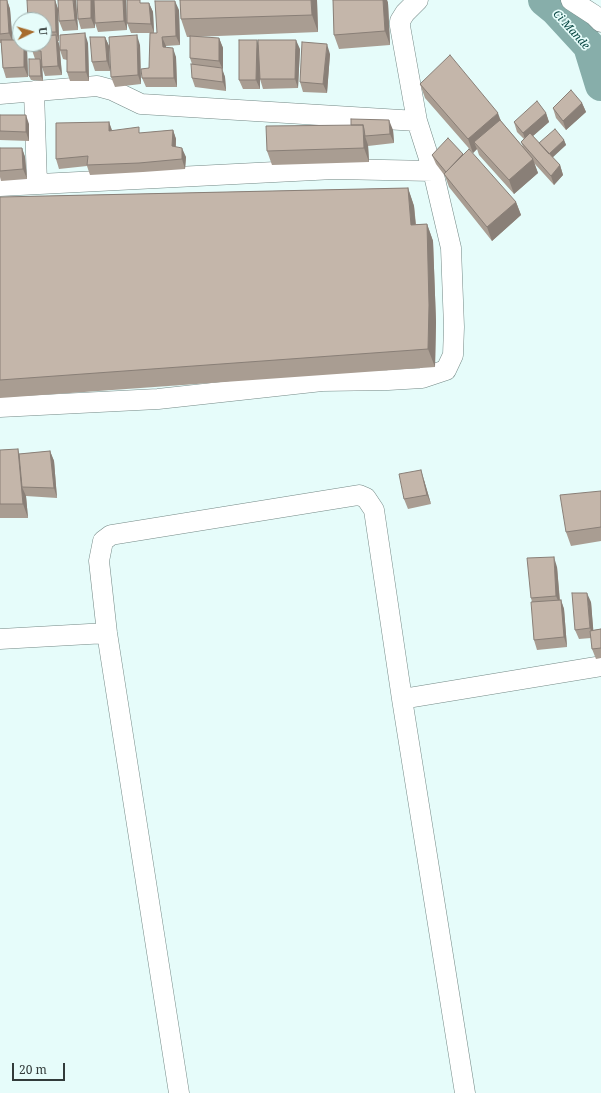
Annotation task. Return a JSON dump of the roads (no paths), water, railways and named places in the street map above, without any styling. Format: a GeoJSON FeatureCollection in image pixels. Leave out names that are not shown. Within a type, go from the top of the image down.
{"type":"FeatureCollection","features":[{"type":"Feature","properties":{"kind":"street"},"geometry":{"type":"LineString","coordinates":[[0,407],[158,399],[322,382],[422,378],[446,370],[453,356],[454,328],[451,248],[433,171],[417,120],[400,26],[402,17],[418,0]]}},
{"type":"Feature","properties":{"kind":"street"},"geometry":{"type":"LineString","coordinates":[[571,0],[594,15],[601,22]]}},
{"type":"Feature","properties":{"kind":"street"},"geometry":{"type":"LineString","coordinates":[[0,94],[97,86],[112,90],[141,104],[417,120]]}},
{"type":"Feature","properties":{"kind":"street"},"geometry":{"type":"LineString","coordinates":[[34,90],[37,184]]}},
{"type":"Feature","properties":{"kind":"street"},"geometry":{"type":"LineString","coordinates":[[0,186],[334,169],[433,171]]}},
{"type":"Feature","properties":{"kind":"street"},"geometry":{"type":"LineString","coordinates":[[179,1093],[107,633],[99,561],[104,541],[111,535],[358,495],[366,498],[374,510],[402,699],[465,1093]]}},
{"type":"Feature","properties":{"kind":"street"},"geometry":{"type":"LineString","coordinates":[[0,639],[107,633]]}},
{"type":"Feature","properties":{"kind":"street"},"geometry":{"type":"LineString","coordinates":[[402,699],[601,666]]}},
{"type":"Feature","properties":{"kind":"waterway","name":"Ci Mande"},"geometry":{"type":"LineString","coordinates":[[544,0],[555,9],[589,46],[601,85]]}}]}
